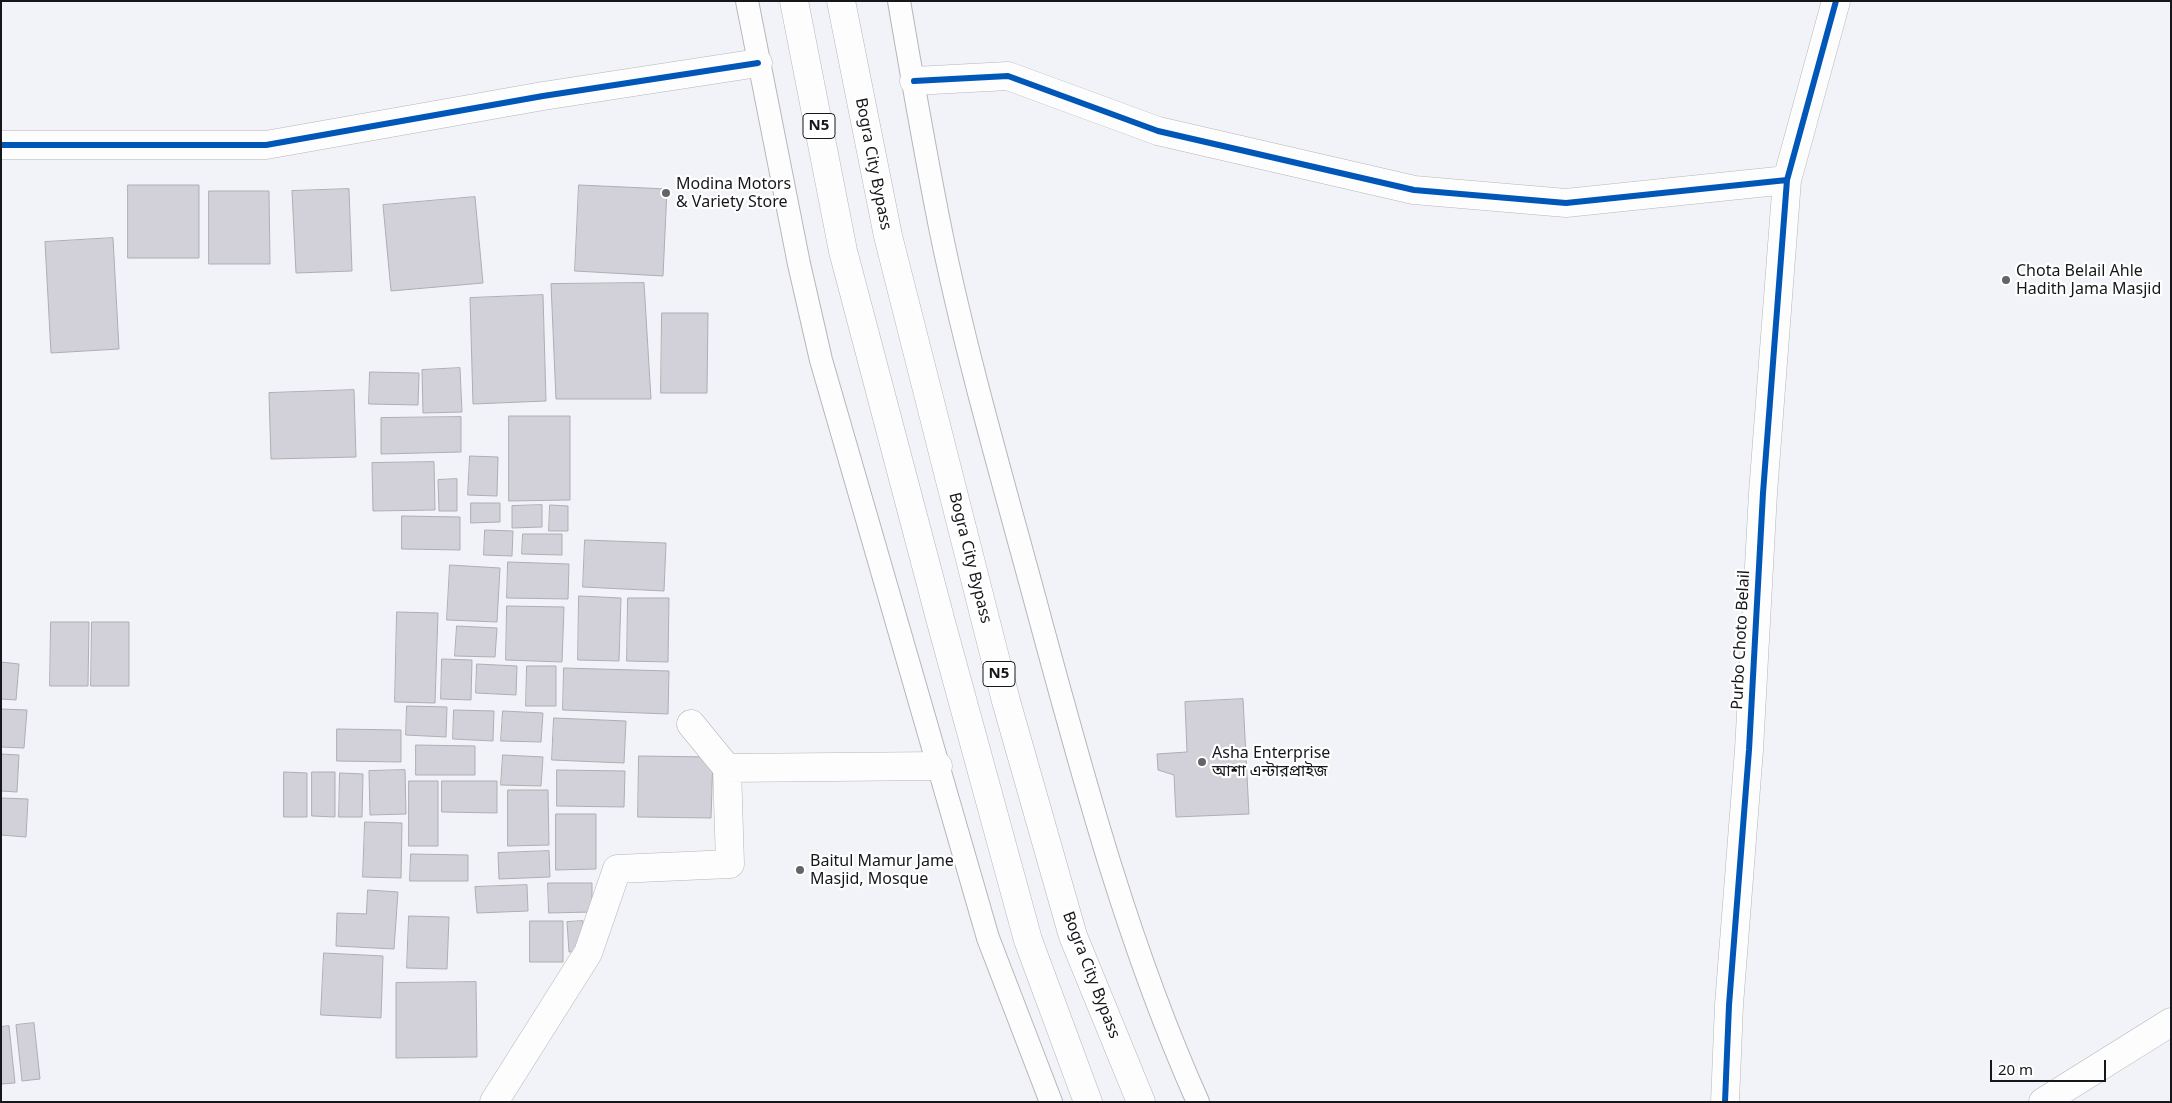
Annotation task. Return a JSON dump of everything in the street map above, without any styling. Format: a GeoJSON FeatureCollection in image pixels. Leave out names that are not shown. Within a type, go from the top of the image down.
{"type":"FeatureCollection","features":[{"type":"Feature","properties":{"kind":"main road","name":"N5"},"geometry":{"type":"LineString","coordinates":[[794,1],[843,251],[1028,940],[1088,1102]]}},
{"type":"Feature","properties":{"kind":"main road","name":"Bogra City Bypass"},"geometry":{"type":"LineString","coordinates":[[840,1],[888,236],[1006,701],[1073,936],[1141,1102]]}},
{"type":"Feature","properties":{"kind":"main road","name":"Purbo Choto Belail"},"geometry":{"type":"LineString","coordinates":[[1725,1102],[1728,1005],[1749,750],[1763,493],[1787,180],[1836,1]]}},
{"type":"Feature","properties":{"kind":"main road"},"geometry":{"type":"LineString","coordinates":[[1,145],[266,145],[543,96],[758,63]]}},
{"type":"Feature","properties":{"kind":"main road"},"geometry":{"type":"LineString","coordinates":[[914,81],[1008,76],[1158,130],[1414,190],[1566,203],[1787,180]]}},
{"type":"Feature","properties":{"kind":"main road"},"geometry":{"type":"LineString","coordinates":[[494,1102],[588,952],[617,869],[730,864],[727,768],[691,724]]}},
{"type":"Feature","properties":{"kind":"main road"},"geometry":{"type":"LineString","coordinates":[[727,768],[938,766]]}},
{"type":"Feature","properties":{"kind":"main road"},"geometry":{"type":"LineString","coordinates":[[2042,1102],[2171,1022]]}},
{"type":"Feature","properties":{"kind":"lane"},"geometry":{"type":"LineString","coordinates":[[748,1],[758,63],[799,264],[821,360],[988,938],[1051,1102]]}},
{"type":"Feature","properties":{"kind":"lane"},"geometry":{"type":"LineString","coordinates":[[899,1],[940,228],[978,387],[1104,850],[1174,1048],[1198,1102]]}},
{"type":"Feature","properties":{"kind":"building"},"geometry":{"type":"Polygon","coordinates":[[[128,185],[199,185],[199,258],[128,258],[128,185]]]}},
{"type":"Feature","properties":{"kind":"building"},"geometry":{"type":"Polygon","coordinates":[[[579,185],[667,189],[663,276],[575,271],[579,185]]]}},
{"type":"Feature","properties":{"kind":"building"},"geometry":{"type":"Polygon","coordinates":[[[349,189],[352,271],[296,273],[292,191],[349,189]]]}},
{"type":"Feature","properties":{"kind":"building"},"geometry":{"type":"Polygon","coordinates":[[[209,191],[269,191],[270,264],[209,264],[209,191]]]}},
{"type":"Feature","properties":{"kind":"building"},"geometry":{"type":"Polygon","coordinates":[[[475,197],[483,283],[391,291],[383,205],[475,197]]]}},
{"type":"Feature","properties":{"kind":"building"},"geometry":{"type":"Polygon","coordinates":[[[113,238],[119,349],[51,353],[45,242],[113,238]]]}},
{"type":"Feature","properties":{"kind":"building"},"geometry":{"type":"Polygon","coordinates":[[[644,283],[651,399],[556,399],[551,284],[644,283]]]}},
{"type":"Feature","properties":{"kind":"building"},"geometry":{"type":"Polygon","coordinates":[[[543,295],[546,401],[473,404],[470,298],[543,295]]]}},
{"type":"Feature","properties":{"kind":"building"},"geometry":{"type":"Polygon","coordinates":[[[662,313],[708,313],[707,393],[661,393],[662,313]]]}},
{"type":"Feature","properties":{"kind":"building"},"geometry":{"type":"Polygon","coordinates":[[[460,368],[462,412],[423,413],[422,370],[460,368]]]}},
{"type":"Feature","properties":{"kind":"building"},"geometry":{"type":"Polygon","coordinates":[[[370,372],[419,373],[418,405],[369,404],[370,372]]]}},
{"type":"Feature","properties":{"kind":"building"},"geometry":{"type":"Polygon","coordinates":[[[354,390],[356,457],[271,459],[269,393],[354,390]]]}},
{"type":"Feature","properties":{"kind":"building"},"geometry":{"type":"Polygon","coordinates":[[[509,416],[570,416],[570,500],[509,501],[509,416]]]}},
{"type":"Feature","properties":{"kind":"building"},"geometry":{"type":"Polygon","coordinates":[[[461,417],[461,452],[381,454],[381,418],[461,417]]]}},
{"type":"Feature","properties":{"kind":"building"},"geometry":{"type":"Polygon","coordinates":[[[470,456],[498,457],[497,496],[468,495],[470,456]]]}},
{"type":"Feature","properties":{"kind":"building"},"geometry":{"type":"Polygon","coordinates":[[[434,462],[435,510],[373,511],[372,463],[434,462]]]}},
{"type":"Feature","properties":{"kind":"building"},"geometry":{"type":"Polygon","coordinates":[[[457,479],[457,511],[439,511],[438,480],[457,479]]]}},
{"type":"Feature","properties":{"kind":"building"},"geometry":{"type":"Polygon","coordinates":[[[471,503],[500,503],[500,522],[471,523],[471,503]]]}},
{"type":"Feature","properties":{"kind":"building"},"geometry":{"type":"Polygon","coordinates":[[[542,505],[542,527],[512,528],[512,506],[542,505]]]}},
{"type":"Feature","properties":{"kind":"building"},"geometry":{"type":"Polygon","coordinates":[[[550,505],[568,506],[568,531],[549,531],[550,505]]]}},
{"type":"Feature","properties":{"kind":"building"},"geometry":{"type":"Polygon","coordinates":[[[402,516],[460,517],[460,550],[402,549],[402,516]]]}},
{"type":"Feature","properties":{"kind":"building"},"geometry":{"type":"Polygon","coordinates":[[[485,530],[513,531],[512,556],[484,555],[485,530]]]}},
{"type":"Feature","properties":{"kind":"building"},"geometry":{"type":"Polygon","coordinates":[[[523,534],[562,534],[562,555],[522,554],[523,534]]]}},
{"type":"Feature","properties":{"kind":"building"},"geometry":{"type":"Polygon","coordinates":[[[585,540],[666,543],[664,591],[583,587],[585,540]]]}},
{"type":"Feature","properties":{"kind":"building"},"geometry":{"type":"Polygon","coordinates":[[[508,562],[569,564],[568,599],[507,598],[508,562]]]}},
{"type":"Feature","properties":{"kind":"building"},"geometry":{"type":"Polygon","coordinates":[[[450,565],[500,568],[497,622],[447,620],[450,565]]]}},
{"type":"Feature","properties":{"kind":"building"},"geometry":{"type":"Polygon","coordinates":[[[579,596],[621,598],[619,661],[578,660],[579,596]]]}},
{"type":"Feature","properties":{"kind":"building"},"geometry":{"type":"Polygon","coordinates":[[[628,598],[669,598],[668,662],[627,661],[628,598]]]}},
{"type":"Feature","properties":{"kind":"building"},"geometry":{"type":"Polygon","coordinates":[[[507,606],[564,607],[562,662],[506,660],[507,606]]]}},
{"type":"Feature","properties":{"kind":"building"},"geometry":{"type":"Polygon","coordinates":[[[397,612],[438,613],[435,703],[395,702],[397,612]]]}},
{"type":"Feature","properties":{"kind":"building"},"geometry":{"type":"Polygon","coordinates":[[[51,622],[89,622],[88,686],[50,686],[51,622]]]}},
{"type":"Feature","properties":{"kind":"building"},"geometry":{"type":"Polygon","coordinates":[[[92,622],[129,622],[129,686],[91,686],[92,622]]]}},
{"type":"Feature","properties":{"kind":"building"},"geometry":{"type":"Polygon","coordinates":[[[457,626],[497,628],[495,657],[455,656],[457,626]]]}},
{"type":"Feature","properties":{"kind":"building"},"geometry":{"type":"Polygon","coordinates":[[[442,659],[472,660],[471,700],[441,699],[442,659]]]}},
{"type":"Feature","properties":{"kind":"building"},"geometry":{"type":"Polygon","coordinates":[[[1,662],[19,664],[16,700],[1,699],[1,662]]]}},
{"type":"Feature","properties":{"kind":"building"},"geometry":{"type":"Polygon","coordinates":[[[477,664],[517,666],[516,695],[476,693],[477,664]]]}},
{"type":"Feature","properties":{"kind":"building"},"geometry":{"type":"Polygon","coordinates":[[[527,666],[556,666],[556,706],[526,706],[527,666]]]}},
{"type":"Feature","properties":{"kind":"building"},"geometry":{"type":"Polygon","coordinates":[[[564,668],[669,671],[668,714],[563,710],[564,668]]]}},
{"type":"Feature","properties":{"kind":"building","name":"Asha Enterprise আশা এন্টারপ্রাইজ"},"geometry":{"type":"Polygon","coordinates":[[[1243,699],[1249,814],[1176,817],[1174,775],[1158,770],[1157,754],[1187,752],[1185,702],[1243,699]]]}},
{"type":"Feature","properties":{"kind":"building"},"geometry":{"type":"Polygon","coordinates":[[[407,706],[447,707],[446,737],[406,735],[407,706]]]}},
{"type":"Feature","properties":{"kind":"building"},"geometry":{"type":"Polygon","coordinates":[[[1,709],[27,710],[24,748],[1,747],[1,709]]]}},
{"type":"Feature","properties":{"kind":"building"},"geometry":{"type":"Polygon","coordinates":[[[454,710],[494,711],[493,741],[453,739],[454,710]]]}},
{"type":"Feature","properties":{"kind":"building"},"geometry":{"type":"Polygon","coordinates":[[[503,711],[543,713],[541,742],[501,741],[503,711]]]}},
{"type":"Feature","properties":{"kind":"building"},"geometry":{"type":"Polygon","coordinates":[[[554,718],[626,721],[624,763],[552,760],[554,718]]]}},
{"type":"Feature","properties":{"kind":"building"},"geometry":{"type":"Polygon","coordinates":[[[337,729],[401,730],[401,762],[337,761],[337,729]]]}},
{"type":"Feature","properties":{"kind":"building"},"geometry":{"type":"Polygon","coordinates":[[[416,745],[475,746],[475,775],[416,775],[416,745]]]}},
{"type":"Feature","properties":{"kind":"building"},"geometry":{"type":"Polygon","coordinates":[[[1,754],[19,755],[17,792],[1,791],[1,754]]]}},
{"type":"Feature","properties":{"kind":"building"},"geometry":{"type":"Polygon","coordinates":[[[503,755],[543,757],[541,786],[501,785],[503,755]]]}},
{"type":"Feature","properties":{"kind":"building"},"geometry":{"type":"Polygon","coordinates":[[[639,756],[713,757],[711,818],[638,817],[639,756]]]}},
{"type":"Feature","properties":{"kind":"building"},"geometry":{"type":"Polygon","coordinates":[[[405,770],[406,814],[370,815],[369,771],[405,770]]]}},
{"type":"Feature","properties":{"kind":"building"},"geometry":{"type":"Polygon","coordinates":[[[557,770],[625,771],[624,807],[557,806],[557,770]]]}},
{"type":"Feature","properties":{"kind":"building"},"geometry":{"type":"Polygon","coordinates":[[[284,772],[307,773],[307,817],[284,817],[284,772]]]}},
{"type":"Feature","properties":{"kind":"building"},"geometry":{"type":"Polygon","coordinates":[[[312,772],[335,772],[335,817],[312,816],[312,772]]]}},
{"type":"Feature","properties":{"kind":"building"},"geometry":{"type":"Polygon","coordinates":[[[340,773],[363,774],[362,817],[339,817],[340,773]]]}},
{"type":"Feature","properties":{"kind":"building"},"geometry":{"type":"Polygon","coordinates":[[[409,781],[438,781],[438,846],[409,846],[409,781]]]}},
{"type":"Feature","properties":{"kind":"building"},"geometry":{"type":"Polygon","coordinates":[[[442,781],[497,781],[497,813],[442,812],[442,781]]]}},
{"type":"Feature","properties":{"kind":"building"},"geometry":{"type":"Polygon","coordinates":[[[508,790],[548,790],[549,845],[508,846],[508,790]]]}},
{"type":"Feature","properties":{"kind":"building"},"geometry":{"type":"Polygon","coordinates":[[[1,798],[28,799],[26,837],[1,835],[1,798]]]}},
{"type":"Feature","properties":{"kind":"building"},"geometry":{"type":"Polygon","coordinates":[[[556,814],[596,814],[596,869],[556,870],[556,814]]]}},
{"type":"Feature","properties":{"kind":"building"},"geometry":{"type":"Polygon","coordinates":[[[365,822],[402,823],[401,878],[363,877],[365,822]]]}},
{"type":"Feature","properties":{"kind":"building"},"geometry":{"type":"Polygon","coordinates":[[[549,851],[550,877],[499,879],[498,853],[549,851]]]}},
{"type":"Feature","properties":{"kind":"building"},"geometry":{"type":"Polygon","coordinates":[[[411,854],[468,855],[468,881],[410,881],[411,854]]]}},
{"type":"Feature","properties":{"kind":"building"},"geometry":{"type":"Polygon","coordinates":[[[548,883],[592,883],[592,912],[549,913],[548,883]]]}},
{"type":"Feature","properties":{"kind":"building"},"geometry":{"type":"Polygon","coordinates":[[[527,885],[528,911],[477,913],[475,887],[527,885]]]}},
{"type":"Feature","properties":{"kind":"building"},"geometry":{"type":"Polygon","coordinates":[[[368,890],[398,892],[394,949],[336,946],[337,913],[366,914],[368,890]]]}},
{"type":"Feature","properties":{"kind":"building"},"geometry":{"type":"Polygon","coordinates":[[[409,916],[449,917],[447,969],[407,968],[409,916]]]}},
{"type":"Feature","properties":{"kind":"building"},"geometry":{"type":"Polygon","coordinates":[[[530,921],[563,921],[563,962],[530,962],[530,921]]]}},
{"type":"Feature","properties":{"kind":"building"},"geometry":{"type":"Polygon","coordinates":[[[583,921],[585,951],[569,952],[567,922],[583,921]]]}},
{"type":"Feature","properties":{"kind":"building"},"geometry":{"type":"Polygon","coordinates":[[[324,953],[383,956],[381,1018],[321,1015],[324,953]]]}},
{"type":"Feature","properties":{"kind":"building"},"geometry":{"type":"Polygon","coordinates":[[[476,982],[477,1057],[396,1058],[396,983],[476,982]]]}},
{"type":"Feature","properties":{"kind":"building"},"geometry":{"type":"Polygon","coordinates":[[[34,1023],[40,1079],[22,1081],[16,1025],[34,1023]]]}},
{"type":"Feature","properties":{"kind":"building"},"geometry":{"type":"Polygon","coordinates":[[[9,1026],[15,1083],[1,1084],[1,1027],[9,1026]]]}},
{"type":"Feature","properties":{"kind":"cycle path"},"geometry":{"type":"LineString","coordinates":[[914,81],[1008,76],[1158,131],[1414,190],[1566,203],[1787,180],[1836,1]]}},
{"type":"Feature","properties":{"kind":"cycle path"},"geometry":{"type":"LineString","coordinates":[[1,145],[266,145],[543,96],[758,63]]}},
{"type":"Feature","properties":{"kind":"cycle path"},"geometry":{"type":"LineString","coordinates":[[1725,1102],[1729,1005],[1749,750],[1763,493],[1787,180]]}},
{"type":"Feature","properties":{"kind":"place","name":"Modina Motors & Variety Store"},"geometry":{"type":"Point","coordinates":[666,193]}},
{"type":"Feature","properties":{"kind":"place","name":"Chota Belail Ahle Hadith Jama Masjid"},"geometry":{"type":"Point","coordinates":[2006,280]}},
{"type":"Feature","properties":{"kind":"place","name":"Asha Enterprise আশা এন্টারপ্রাইজ"},"geometry":{"type":"Point","coordinates":[1202,762]}},
{"type":"Feature","properties":{"kind":"place","name":"Baitul Mamur Jame Masjid, Mosque"},"geometry":{"type":"Point","coordinates":[800,870]}}]}
